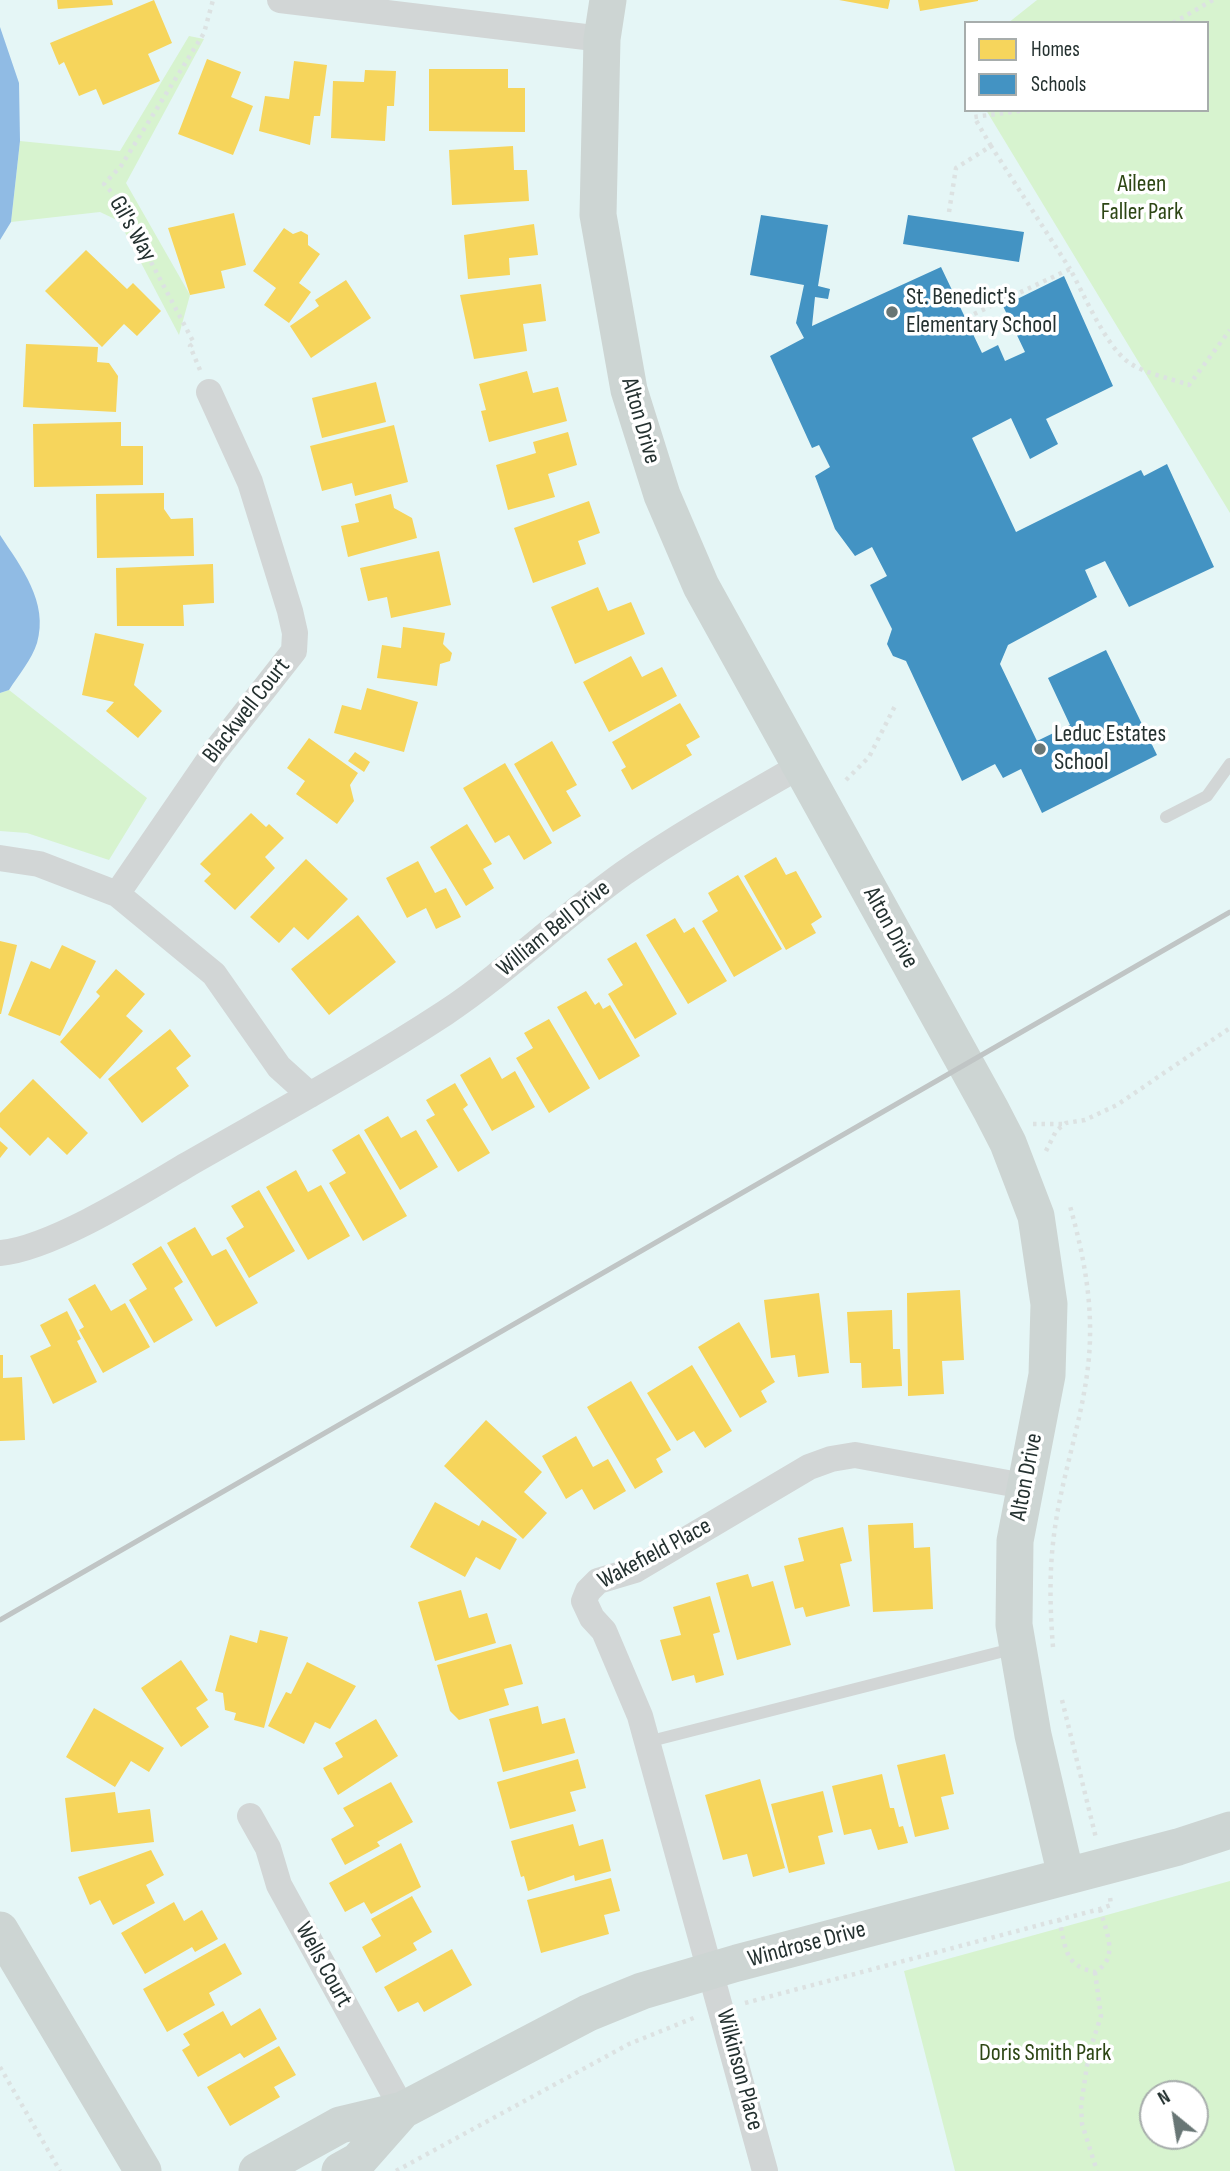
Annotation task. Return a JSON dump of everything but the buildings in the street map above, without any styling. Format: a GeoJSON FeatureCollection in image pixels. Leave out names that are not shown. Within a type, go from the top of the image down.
{"type":"FeatureCollection","features":[{"type":"Feature","properties":{"kind":"street"},"geometry":{"type":"LineString","coordinates":[[280,0],[602,39]]}},
{"type":"Feature","properties":{"kind":"street","name":"Alton Drive"},"geometry":{"type":"LineString","coordinates":[[608,0],[602,39],[598,215],[629,390],[662,495],[701,586],[991,1110],[1031,1203],[1044,1261],[1050,1337],[1047,1375],[1015,1541],[1014,1625],[1066,1876]]}},
{"type":"Feature","properties":{"kind":"street","name":"Blackwell Court"},"geometry":{"type":"LineString","coordinates":[[117,894],[220,744],[294,651],[295,633],[290,611],[250,482],[209,392]]}},
{"type":"Feature","properties":{"kind":"street","name":"William Bell Drive"},"geometry":{"type":"LineString","coordinates":[[0,1254],[15,1252],[50,1239],[147,1188],[310,1095],[445,1013],[535,946],[573,912],[624,873],[800,766]]}},
{"type":"Feature","properties":{"kind":"street"},"geometry":{"type":"LineString","coordinates":[[0,858],[39,864],[117,894],[214,974],[279,1067],[310,1095]]}},
{"type":"Feature","properties":{"kind":"street","name":"Wakefield Place"},"geometry":{"type":"LineString","coordinates":[[712,1970],[640,1716],[604,1631],[592,1618],[584,1601],[588,1591],[598,1581],[635,1570],[809,1467],[831,1459],[855,1455],[1024,1486]]}},
{"type":"Feature","properties":{"kind":"street","name":"Wells Court"},"geometry":{"type":"LineString","coordinates":[[250,1816],[268,1848],[279,1885],[403,2110]]}},
{"type":"Feature","properties":{"kind":"street","name":"Windrose Drive"},"geometry":{"type":"LineString","coordinates":[[257,2171],[340,2125],[403,2110],[587,2013],[712,1970],[1230,1830]]}},
{"type":"Feature","properties":{"kind":"street"},"geometry":{"type":"LineString","coordinates":[[0,1930],[143,2171]]}},
{"type":"Feature","properties":{"kind":"street","name":"Wilkinson Place"},"geometry":{"type":"LineString","coordinates":[[712,1970],[765,2171]]}},
{"type":"Feature","properties":{"kind":"street","name":"Windrose Drive"},"geometry":{"type":"LineString","coordinates":[[340,2171],[358,2161],[403,2110]]}},
{"type":"Feature","properties":{"kind":"lane"},"geometry":{"type":"LineString","coordinates":[[1166,817],[1208,796],[1230,764]]}},
{"type":"Feature","properties":{"kind":"lane"},"geometry":{"type":"LineString","coordinates":[[647,1742],[1017,1648]]}},
{"type":"Feature","properties":{"kind":"path","name":"Gil's Way"},"geometry":{"type":"LineString","coordinates":[[209,392],[190,346],[194,343],[117,198],[104,184],[121,166],[204,33],[213,0]]}},
{"type":"Feature","properties":{"kind":"path"},"geometry":{"type":"LineString","coordinates":[[1176,21],[1213,0]]}},
{"type":"Feature","properties":{"kind":"path"},"geometry":{"type":"LineString","coordinates":[[1012,112],[974,117],[1122,356],[1144,370],[1189,385],[1230,330]]}},
{"type":"Feature","properties":{"kind":"path"},"geometry":{"type":"LineString","coordinates":[[949,212],[956,168],[991,146]]}},
{"type":"Feature","properties":{"kind":"path"},"geometry":{"type":"LineString","coordinates":[[974,314],[1070,269]]}},
{"type":"Feature","properties":{"kind":"path"},"geometry":{"type":"LineString","coordinates":[[840,785],[869,757],[895,706]]}},
{"type":"Feature","properties":{"kind":"path"},"geometry":{"type":"LineString","coordinates":[[1045,1159],[1052,1138],[1066,1124],[1085,1120],[1117,1105],[1230,1028]]}},
{"type":"Feature","properties":{"kind":"path"},"geometry":{"type":"LineString","coordinates":[[1055,1661],[1050,1611],[1054,1535],[1083,1395],[1090,1338],[1088,1284],[1080,1243],[1063,1194]]}},
{"type":"Feature","properties":{"kind":"path"},"geometry":{"type":"LineString","coordinates":[[396,2171],[629,2044],[689,2019],[1111,1905],[1104,1866],[1059,1686]]}},
{"type":"Feature","properties":{"kind":"path"},"geometry":{"type":"LineString","coordinates":[[1059,1919],[1068,1955],[1073,1964],[1081,1970],[1095,1972],[1105,1966],[1110,1957],[1100,1909]]}},
{"type":"Feature","properties":{"kind":"path"},"geometry":{"type":"LineString","coordinates":[[1095,1972],[1101,2016],[1086,2066],[1081,2105],[1082,2124],[1097,2171]]}},
{"type":"Feature","properties":{"kind":"path"},"geometry":{"type":"LineString","coordinates":[[0,2067],[60,2171]]}},
{"type":"Feature","properties":{"kind":"green space","name":"Aileen Faller Park"},"geometry":{"type":"Polygon","coordinates":[[[1037,0],[1230,0],[1230,513],[987,112],[1209,112],[1209,21],[1011,21],[1037,0]]]}},
{"type":"Feature","properties":{"kind":"green space"},"geometry":{"type":"Polygon","coordinates":[[[189,36],[204,39],[126,183],[190,295],[179,335],[119,221],[100,212],[11,222],[20,141],[120,151],[189,36]]]}},
{"type":"Feature","properties":{"kind":"green space"},"geometry":{"type":"Polygon","coordinates":[[[9,690],[147,798],[109,860],[27,833],[0,831],[0,693],[9,690]]]}},
{"type":"Feature","properties":{"kind":"green space","name":"Doris Smith Park"},"geometry":{"type":"Polygon","coordinates":[[[1230,1881],[1230,2171],[955,2171],[904,1971],[1230,1881]]]}},
{"type":"Feature","properties":{"kind":"water"},"geometry":{"type":"Polygon","coordinates":[[[0,27],[19,83],[20,141],[11,222],[0,240],[0,27]]]}},
{"type":"Feature","properties":{"kind":"water"},"geometry":{"type":"Polygon","coordinates":[[[0,535],[31,586],[39,613],[40,628],[35,649],[28,661],[9,690],[0,693],[0,535]]]}},
{"type":"Feature","properties":{"kind":"railway"},"geometry":{"type":"LineString","coordinates":[[0,1620],[1230,912]]}},
{"type":"Feature","properties":{"kind":"place","name":"St. Benedict's Elementary School"},"geometry":{"type":"Point","coordinates":[892,312]}},
{"type":"Feature","properties":{"kind":"place","name":"Leduc Estates School"},"geometry":{"type":"Point","coordinates":[1040,749]}}]}
